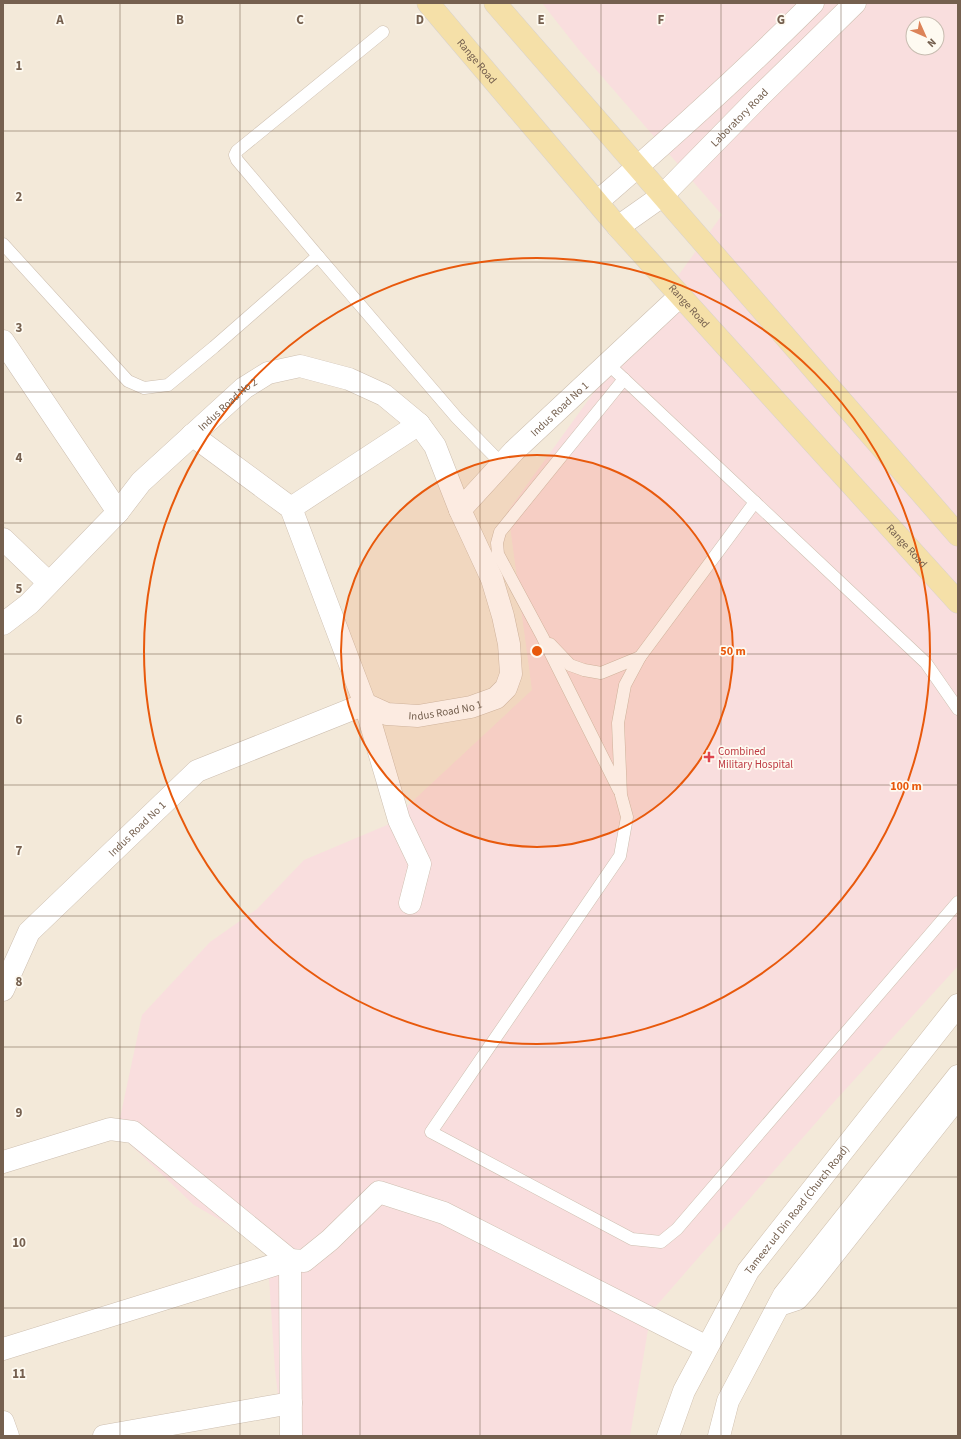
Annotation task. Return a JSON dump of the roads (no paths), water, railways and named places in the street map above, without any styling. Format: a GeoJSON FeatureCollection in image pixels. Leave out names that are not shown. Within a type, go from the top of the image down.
{"type":"FeatureCollection","features":[{"type":"Feature","properties":{"kind":"main road","name":"Range Road"},"geometry":{"type":"LineString","coordinates":[[428,3],[618,227],[958,602]]}},
{"type":"Feature","properties":{"kind":"main road"},"geometry":{"type":"LineString","coordinates":[[495,3],[958,536]]}},
{"type":"Feature","properties":{"kind":"street"},"geometry":{"type":"LineString","coordinates":[[597,202],[695,117],[813,3]]}},
{"type":"Feature","properties":{"kind":"street","name":"Laboratory Road"},"geometry":{"type":"LineString","coordinates":[[618,227],[662,196],[760,96],[855,3]]}},
{"type":"Feature","properties":{"kind":"street","name":"Indus Road No 1"},"geometry":{"type":"LineString","coordinates":[[3,990],[29,932],[197,771],[365,704],[387,714],[418,716],[471,707],[496,698],[506,688],[510,674],[509,644],[503,616],[492,579],[460,510],[514,451],[680,296]]}},
{"type":"Feature","properties":{"kind":"street"},"geometry":{"type":"LineString","coordinates":[[3,342],[118,512]]}},
{"type":"Feature","properties":{"kind":"street","name":"Indus Road No 2"},"geometry":{"type":"LineString","coordinates":[[3,624],[30,604],[118,512],[141,482],[244,388],[268,373],[300,366],[349,379],[384,395],[419,424],[435,446],[460,510]]}},
{"type":"Feature","properties":{"kind":"street"},"geometry":{"type":"LineString","coordinates":[[291,508],[419,424]]}},
{"type":"Feature","properties":{"kind":"street"},"geometry":{"type":"LineString","coordinates":[[192,435],[291,508],[365,704],[399,820],[420,864],[410,903]]}},
{"type":"Feature","properties":{"kind":"street"},"geometry":{"type":"LineString","coordinates":[[3,539],[49,583]]}},
{"type":"Feature","properties":{"kind":"street","name":"Tameez ud Din Road (Church Road)"},"geometry":{"type":"LineString","coordinates":[[668,1436],[684,1391],[748,1271],[958,1005]]}},
{"type":"Feature","properties":{"kind":"street"},"geometry":{"type":"LineString","coordinates":[[720,1436],[728,1401],[784,1295],[958,1076]]}},
{"type":"Feature","properties":{"kind":"street"},"geometry":{"type":"LineString","coordinates":[[779,1305],[797,1299],[806,1289],[958,1097]]}},
{"type":"Feature","properties":{"kind":"street"},"geometry":{"type":"LineString","coordinates":[[3,1162],[110,1129],[133,1132],[290,1260]]}},
{"type":"Feature","properties":{"kind":"street"},"geometry":{"type":"LineString","coordinates":[[3,1349],[290,1260],[304,1261],[330,1240],[379,1192],[444,1213],[707,1347]]}},
{"type":"Feature","properties":{"kind":"street"},"geometry":{"type":"LineString","coordinates":[[290,1260],[291,1436]]}},
{"type":"Feature","properties":{"kind":"street"},"geometry":{"type":"LineString","coordinates":[[104,1436],[291,1403]]}},
{"type":"Feature","properties":{"kind":"street"},"geometry":{"type":"LineString","coordinates":[[3,1422],[8,1436]]}},
{"type":"Feature","properties":{"kind":"lane"},"geometry":{"type":"LineString","coordinates":[[383,32],[236,151],[235,155],[237,160],[318,256],[458,418],[502,464]]}},
{"type":"Feature","properties":{"kind":"lane"},"geometry":{"type":"LineString","coordinates":[[3,244],[128,381],[144,388],[168,386],[318,256]]}},
{"type":"Feature","properties":{"kind":"lane"},"geometry":{"type":"LineString","coordinates":[[608,364],[926,663],[958,709]]}},
{"type":"Feature","properties":{"kind":"lane"},"geometry":{"type":"LineString","coordinates":[[622,795],[542,636],[498,554],[497,544],[500,532],[624,379]]}},
{"type":"Feature","properties":{"kind":"lane"},"geometry":{"type":"LineString","coordinates":[[755,502],[640,657],[625,685],[618,723],[622,795],[627,817],[620,856],[431,1132],[632,1239],[661,1242],[677,1229],[958,902]]}},
{"type":"Feature","properties":{"kind":"lane"},"geometry":{"type":"LineString","coordinates":[[542,636],[570,665],[584,670],[601,673],[640,657]]}},
{"type":"Feature","properties":{"kind":"place","name":"Combined Military Hospital"},"geometry":{"type":"Point","coordinates":[709,757]}}]}
